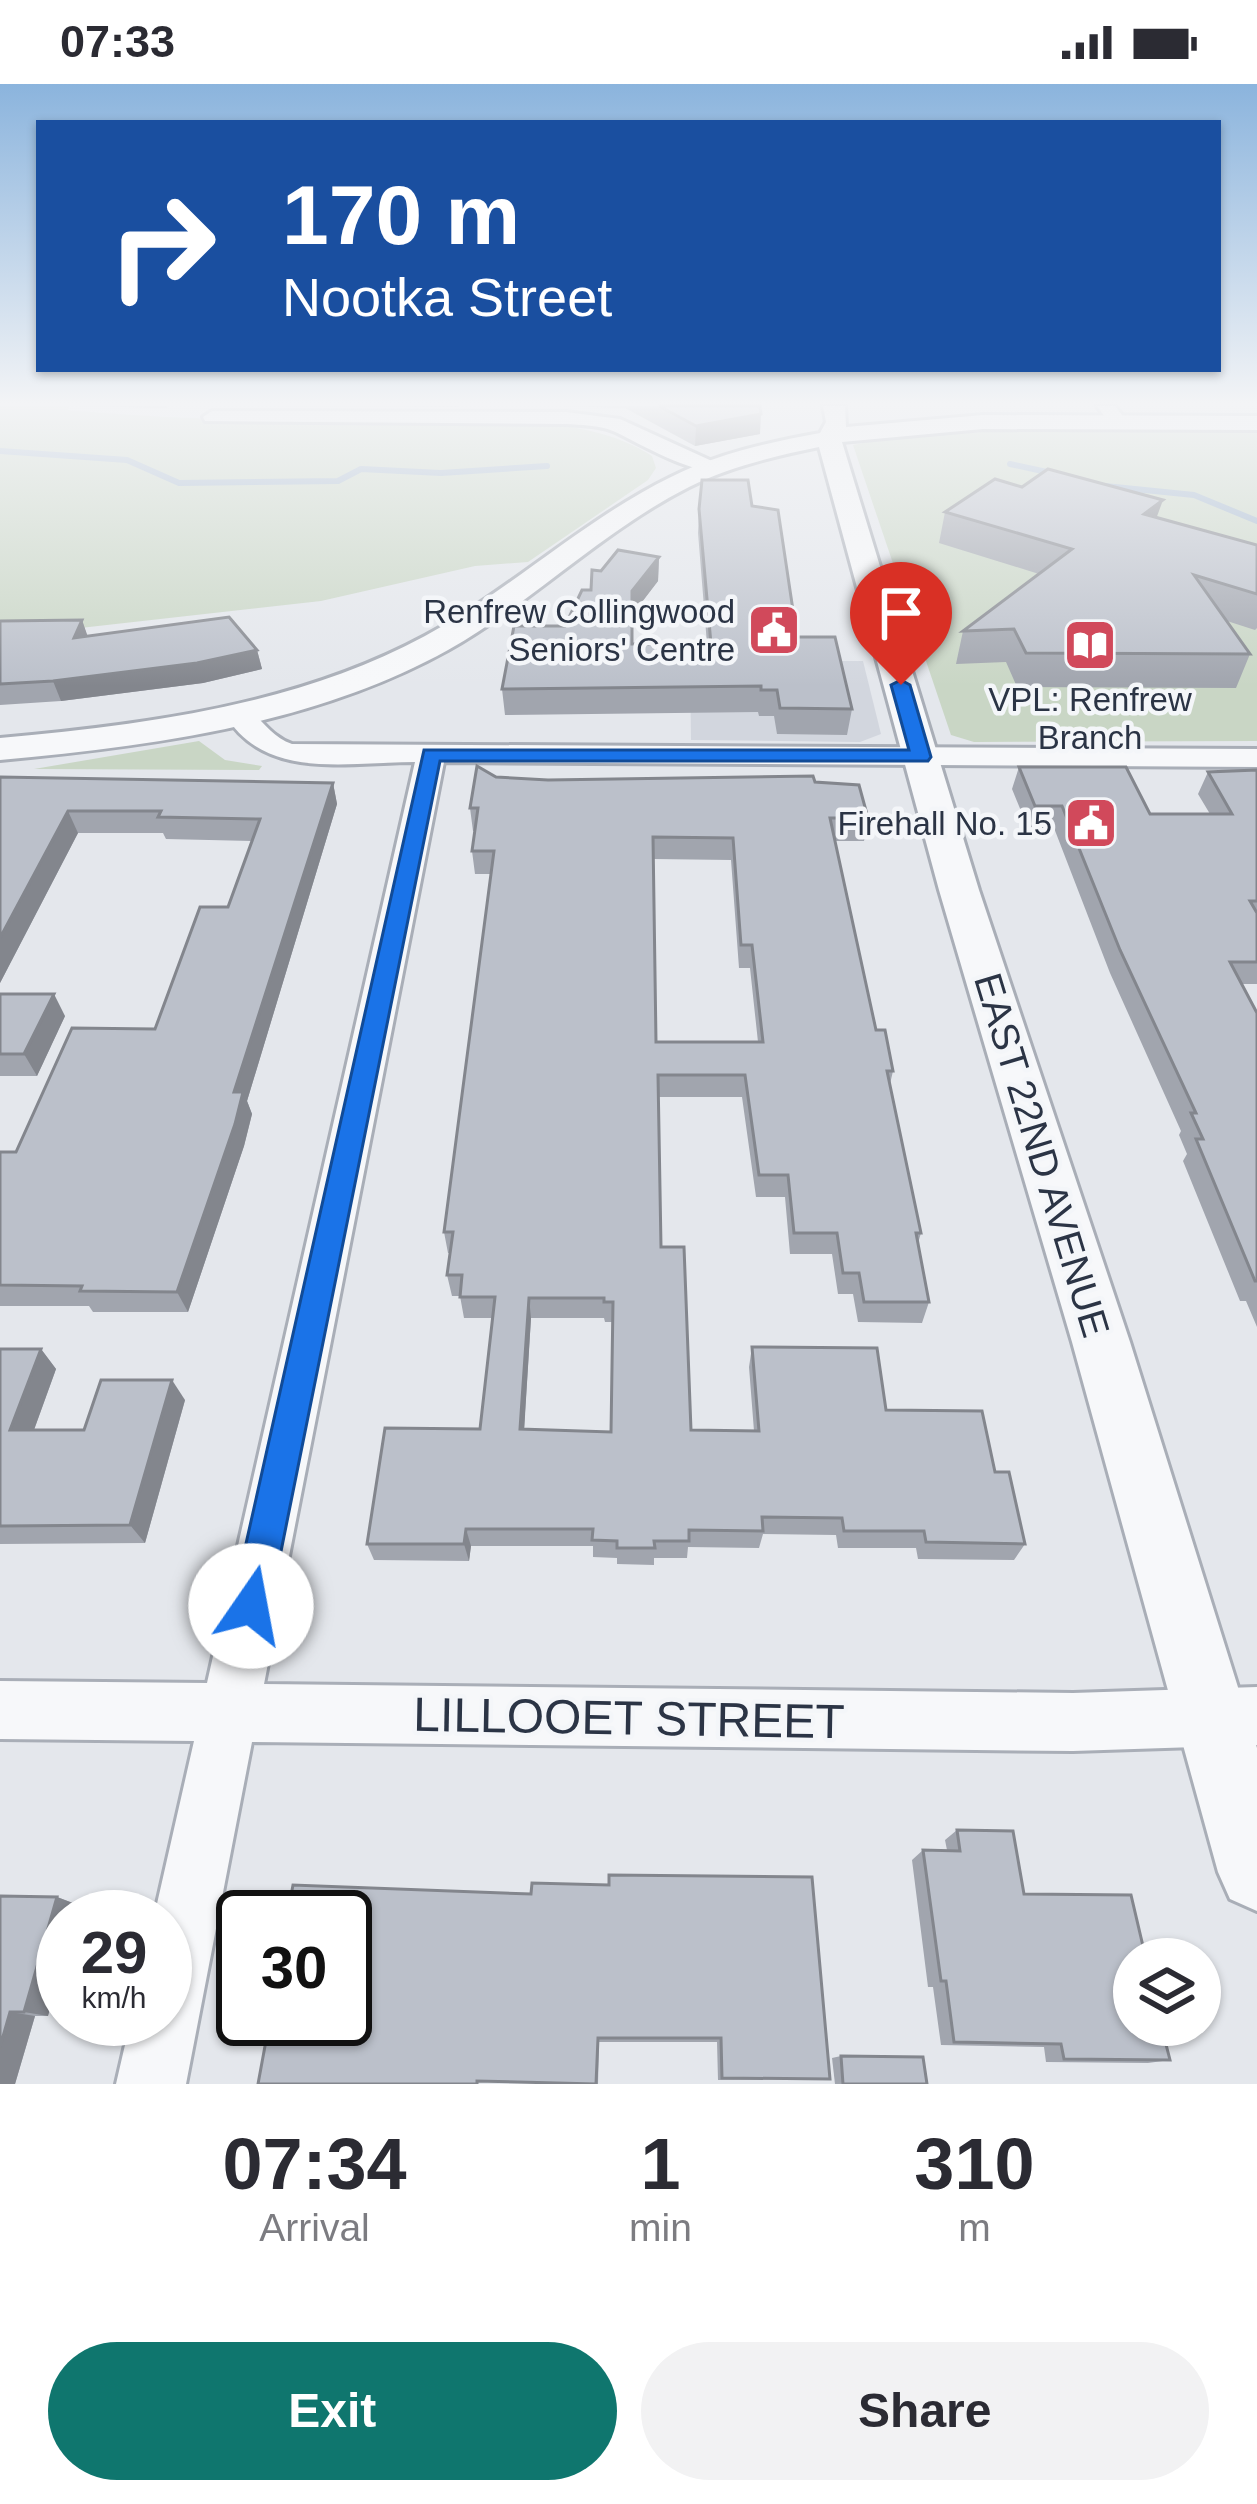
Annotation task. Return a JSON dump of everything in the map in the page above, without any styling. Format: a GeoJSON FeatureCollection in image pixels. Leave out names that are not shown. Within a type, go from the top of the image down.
{"type":"FeatureCollection","features":[{"type":"Feature","properties":{"kind":"street"},"geometry":{"type":"LineString","coordinates":[[0,749],[146,733],[239,714],[376,669],[462,629],[651,499]]}},
{"type":"Feature","properties":{"kind":"street","name":"EAST 22ND AVENUE"},"geometry":{"type":"LineString","coordinates":[[840,499],[1234,1716],[1257,1872]]}},
{"type":"Feature","properties":{"kind":"street"},"geometry":{"type":"LineString","coordinates":[[239,714],[253,737],[280,751],[1257,758]]}},
{"type":"Feature","properties":{"kind":"street"},"geometry":{"type":"LineString","coordinates":[[192,1890],[431,754]]}},
{"type":"Feature","properties":{"kind":"street","name":"LILLOOET STREET"},"geometry":{"type":"LineString","coordinates":[[0,1710],[1073,1722],[1234,1716]]}},
{"type":"Feature","properties":{"kind":"street"},"geometry":{"type":"LineString","coordinates":[[151,2084],[159,2046]]}},
{"type":"Feature","properties":{"kind":"shaded area"},"geometry":{"type":"Polygon","coordinates":[[[690,661],[863,661],[881,734],[860,742],[691,740],[690,661]]]}},
{"type":"Feature","properties":{"kind":"green space"},"geometry":{"type":"Polygon","coordinates":[[[0,499],[620,499],[528,562],[475,566],[321,601],[0,637],[0,499]]]}},
{"type":"Feature","properties":{"kind":"green space"},"geometry":{"type":"Polygon","coordinates":[[[871,499],[1257,499],[1257,741],[974,742],[951,735],[871,499]]]}},
{"type":"Feature","properties":{"kind":"green space"},"geometry":{"type":"Polygon","coordinates":[[[199,741],[225,760],[262,766],[259,770],[34,769],[199,741]]]}},
{"type":"Feature","properties":{"kind":"building"},"geometry":{"type":"Polygon","coordinates":[[[700,499],[751,499],[752,506],[778,510],[797,637],[835,637],[852,709],[780,708],[777,690],[761,690],[761,686],[502,689],[514,626],[565,626],[582,590],[591,590],[592,570],[601,571],[618,550],[659,557],[632,591],[632,644],[711,644],[700,499]]]}},
{"type":"Feature","properties":{"kind":"building"},"geometry":{"type":"Polygon","coordinates":[[[964,499],[1163,500],[1144,514],[1257,545],[1257,594],[1194,575],[1250,654],[1026,653],[1014,629],[963,631],[1072,549],[945,512],[964,499]]]}},
{"type":"Feature","properties":{"kind":"building"},"geometry":{"type":"Polygon","coordinates":[[[229,617],[257,650],[197,663],[0,684],[0,621],[82,620],[74,638],[229,617]]]}},
{"type":"Feature","properties":{"kind":"building"},"geometry":{"type":"Polygon","coordinates":[[[477,766],[496,777],[548,780],[813,776],[815,782],[859,785],[868,818],[830,818],[876,1030],[885,1030],[893,1071],[887,1071],[921,1233],[916,1233],[929,1302],[864,1302],[859,1273],[843,1273],[837,1233],[794,1233],[788,1175],[759,1175],[745,1075],[658,1075],[661,1247],[684,1247],[691,1430],[759,1431],[752,1347],[877,1348],[886,1410],[982,1411],[995,1472],[1009,1472],[1025,1544],[926,1542],[924,1531],[844,1531],[842,1518],[762,1517],[763,1531],[689,1530],[689,1541],[654,1541],[655,1548],[617,1548],[617,1541],[592,1540],[593,1529],[466,1529],[464,1544],[367,1544],[385,1428],[480,1429],[495,1297],[460,1297],[462,1275],[447,1275],[453,1232],[444,1232],[494,851],[472,851],[478,808],[470,808],[477,766]],[[653,837],[656,1042],[763,1042],[752,945],[741,945],[733,838],[653,837]],[[529,1298],[520,1429],[611,1432],[613,1302],[529,1298]]]}},
{"type":"Feature","properties":{"kind":"building"},"geometry":{"type":"Polygon","coordinates":[[[1019,767],[1126,767],[1150,814],[1232,814],[1208,772],[1257,770],[1257,901],[1250,901],[1257,913],[1257,962],[1230,962],[1257,1013],[1257,1281],[1196,1139],[1203,1139],[1191,1113],[1196,1113],[1120,950],[1062,806],[1035,806],[1019,767]]]}},
{"type":"Feature","properties":{"kind":"building"},"geometry":{"type":"Polygon","coordinates":[[[0,777],[333,783],[234,1092],[243,1092],[235,1124],[177,1292],[0,1285],[0,1152],[16,1152],[72,1028],[155,1029],[200,907],[228,907],[260,819],[158,817],[161,811],[68,811],[0,938],[0,777]]]}},
{"type":"Feature","properties":{"kind":"building"},"geometry":{"type":"Polygon","coordinates":[[[0,994],[54,994],[24,1054],[0,1054],[0,994]]]}},
{"type":"Feature","properties":{"kind":"building"},"geometry":{"type":"Polygon","coordinates":[[[0,1349],[41,1349],[10,1430],[84,1430],[101,1380],[172,1380],[130,1525],[0,1526],[0,1349]]]}},
{"type":"Feature","properties":{"kind":"building"},"geometry":{"type":"Polygon","coordinates":[[[957,1830],[1013,1831],[1024,1894],[1131,1895],[1141,1938],[1113,1938],[1113,2046],[1166,2046],[1170,2060],[1064,2059],[1061,2044],[954,2042],[923,1850],[960,1851],[957,1830]]]}},
{"type":"Feature","properties":{"kind":"building"},"geometry":{"type":"Polygon","coordinates":[[[609,1875],[812,1877],[830,2079],[722,2078],[721,2038],[598,2038],[596,2084],[258,2084],[265,2046],[372,2046],[372,1890],[292,1890],[293,1885],[531,1894],[532,1883],[609,1885],[609,1875]]]}},
{"type":"Feature","properties":{"kind":"building"},"geometry":{"type":"Polygon","coordinates":[[[0,1896],[36,1897],[36,1970],[24,2012],[10,2012],[0,2047],[0,1896]]]}},
{"type":"Feature","properties":{"kind":"building"},"geometry":{"type":"Polygon","coordinates":[[[841,2056],[923,2057],[927,2084],[843,2084],[841,2056]]]}},
{"type":"Feature","properties":{"kind":"waterway"},"geometry":{"type":"LineString","coordinates":[[1204,499],[1257,521]]}},
{"type":"Feature","properties":{"kind":"place","name":"Renfrew Collingwood Seniors' Centre"},"geometry":{"type":"Point","coordinates":[774,630]}},
{"type":"Feature","properties":{"kind":"place","name":"VPL: Renfrew Branch"},"geometry":{"type":"Point","coordinates":[1090,645]}},
{"type":"Feature","properties":{"kind":"place","name":"Firehall No. 15"},"geometry":{"type":"Point","coordinates":[1091,823]}},
{"type":"Feature","properties":{"kind":"route"},"geometry":{"type":"LineString","coordinates":[[251,1606],[431,754],[921,757],[901,685]]}}]}
